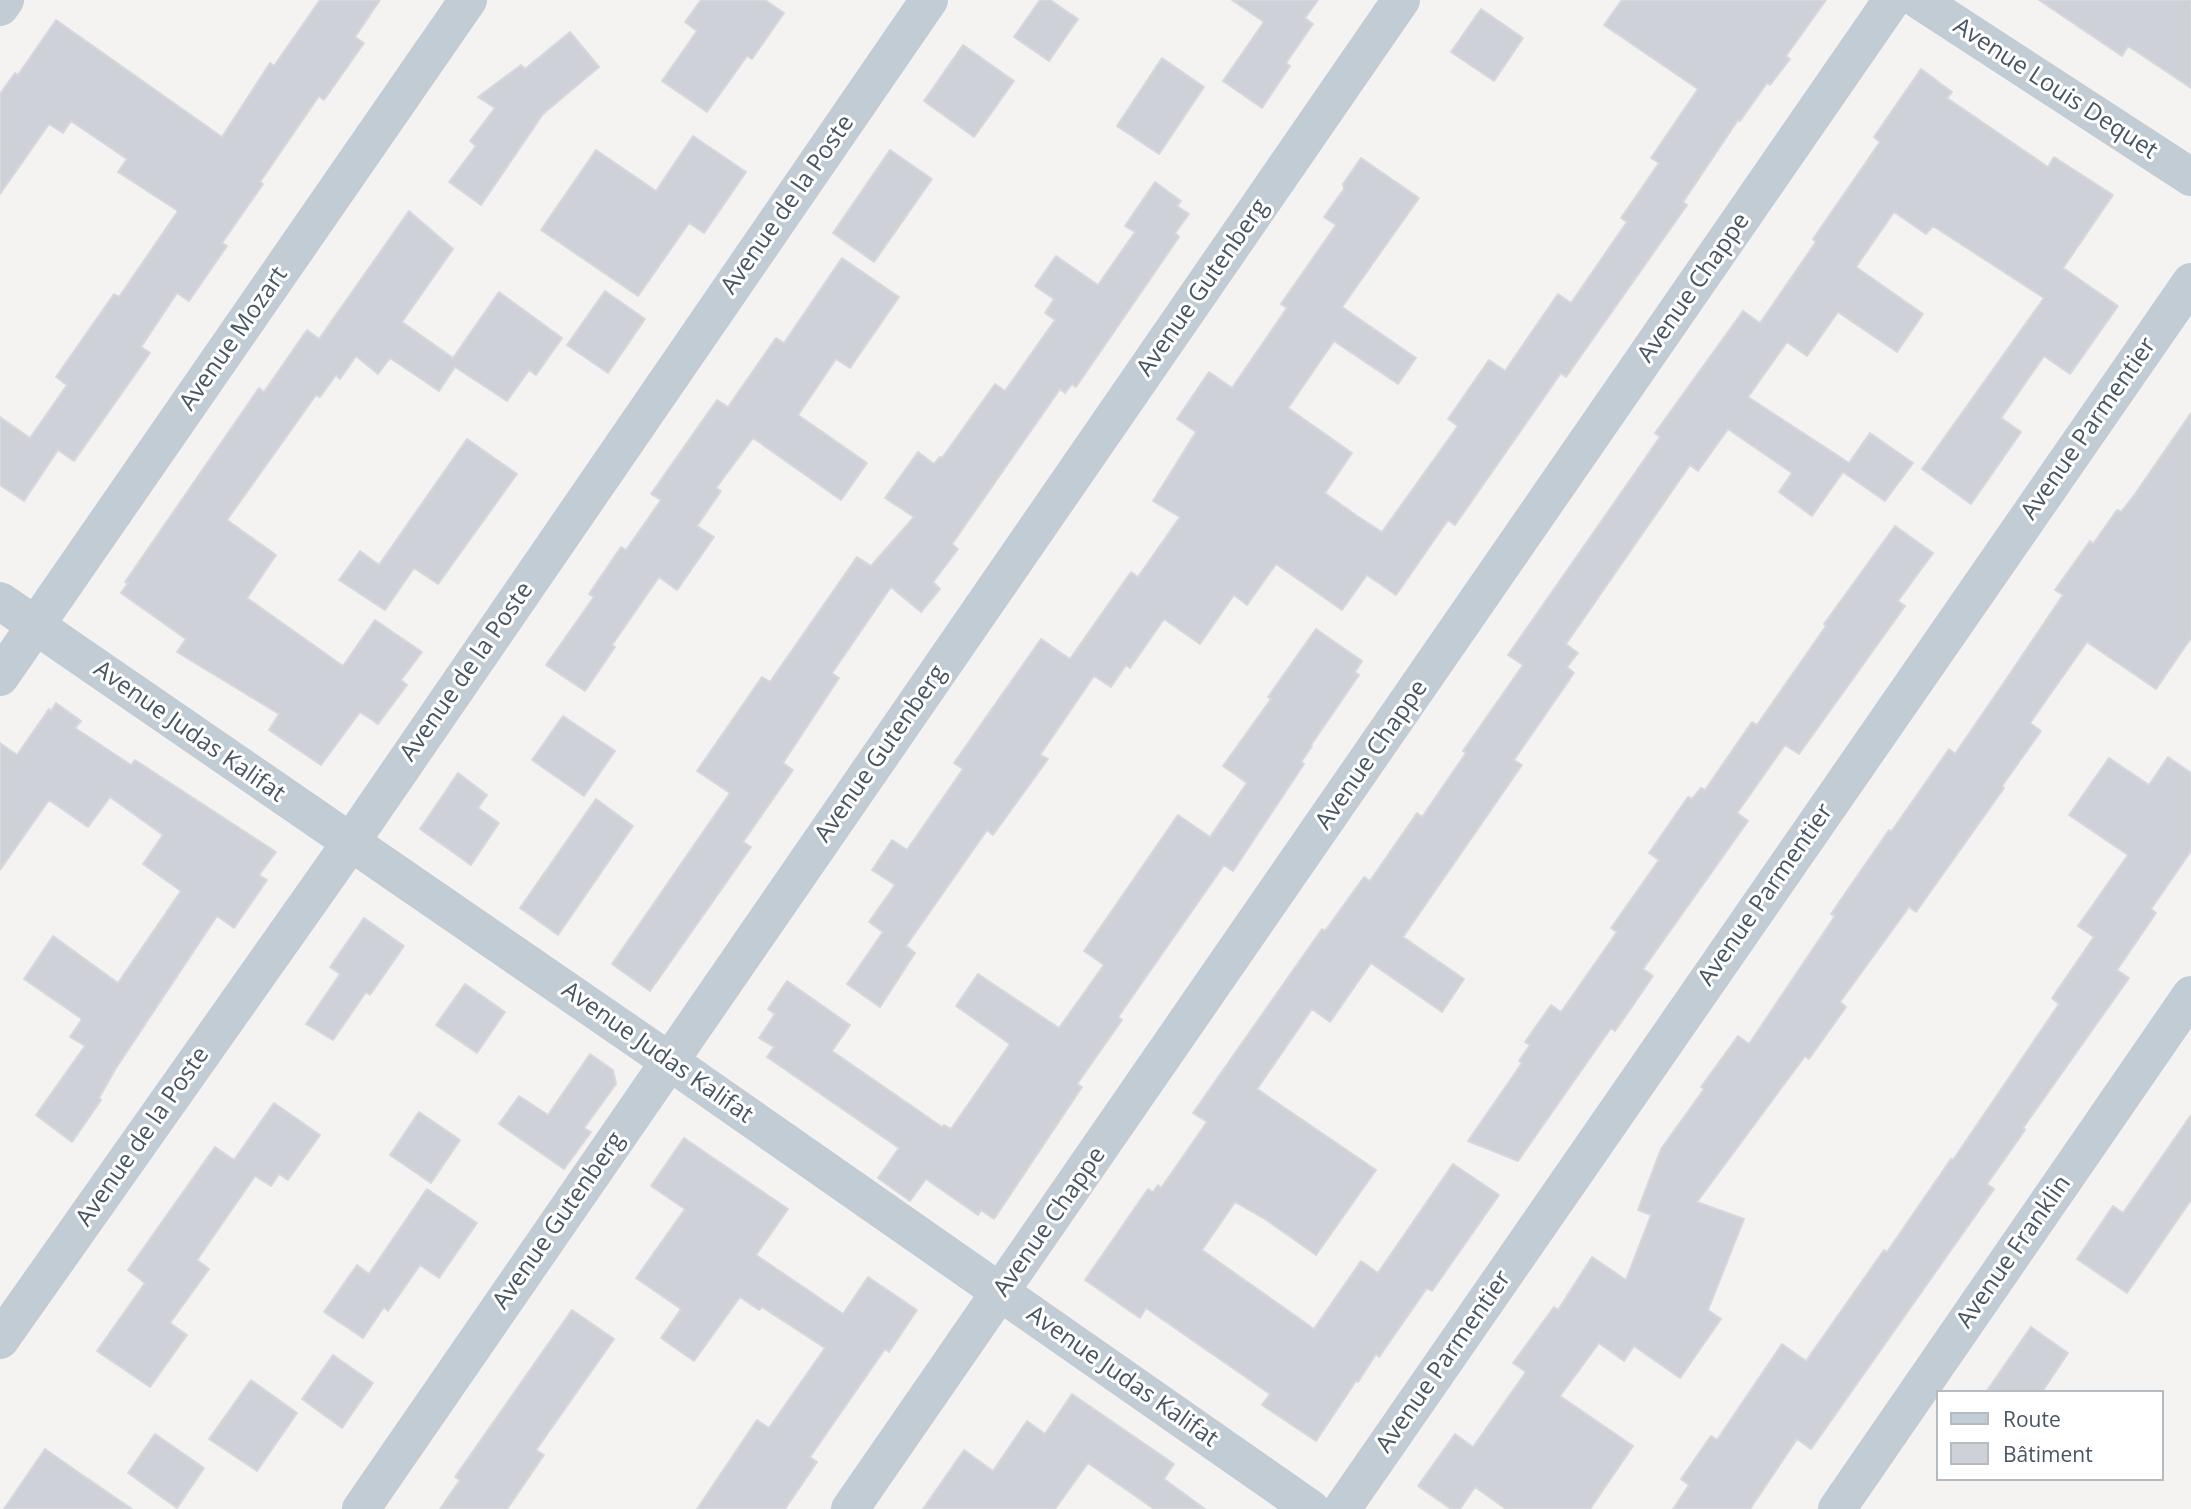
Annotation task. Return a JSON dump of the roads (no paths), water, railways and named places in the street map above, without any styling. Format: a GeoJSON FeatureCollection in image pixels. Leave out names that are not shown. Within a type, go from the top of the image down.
{"type":"FeatureCollection","features":[{"type":"Feature","properties":{"kind":"street"},"geometry":{"type":"LineString","coordinates":[[0,7],[5,0]]}},
{"type":"Feature","properties":{"kind":"street","name":"Avenue Mozart"},"geometry":{"type":"LineString","coordinates":[[0,677],[468,0]]}},
{"type":"Feature","properties":{"kind":"street","name":"Avenue de la Poste"},"geometry":{"type":"LineString","coordinates":[[0,1340],[350,843],[929,0]]}},
{"type":"Feature","properties":{"kind":"street","name":"Avenue Gutenberg"},"geometry":{"type":"LineString","coordinates":[[361,1509],[1401,0]]}},
{"type":"Feature","properties":{"kind":"street","name":"Avenue Chappe"},"geometry":{"type":"LineString","coordinates":[[850,1509],[1892,0]]}},
{"type":"Feature","properties":{"kind":"street","name":"Avenue Louis Dequet"},"geometry":{"type":"LineString","coordinates":[[1939,6],[2191,177]]}},
{"type":"Feature","properties":{"kind":"street","name":"Avenue Parmentier"},"geometry":{"type":"LineString","coordinates":[[1342,1509],[2191,282]]}},
{"type":"Feature","properties":{"kind":"street","name":"Avenue Judas Kalifat"},"geometry":{"type":"LineString","coordinates":[[0,601],[669,1061],[1311,1509]]}},
{"type":"Feature","properties":{"kind":"street","name":"Avenue Franklin"},"geometry":{"type":"LineString","coordinates":[[1838,1509],[2191,995]]}}]}
